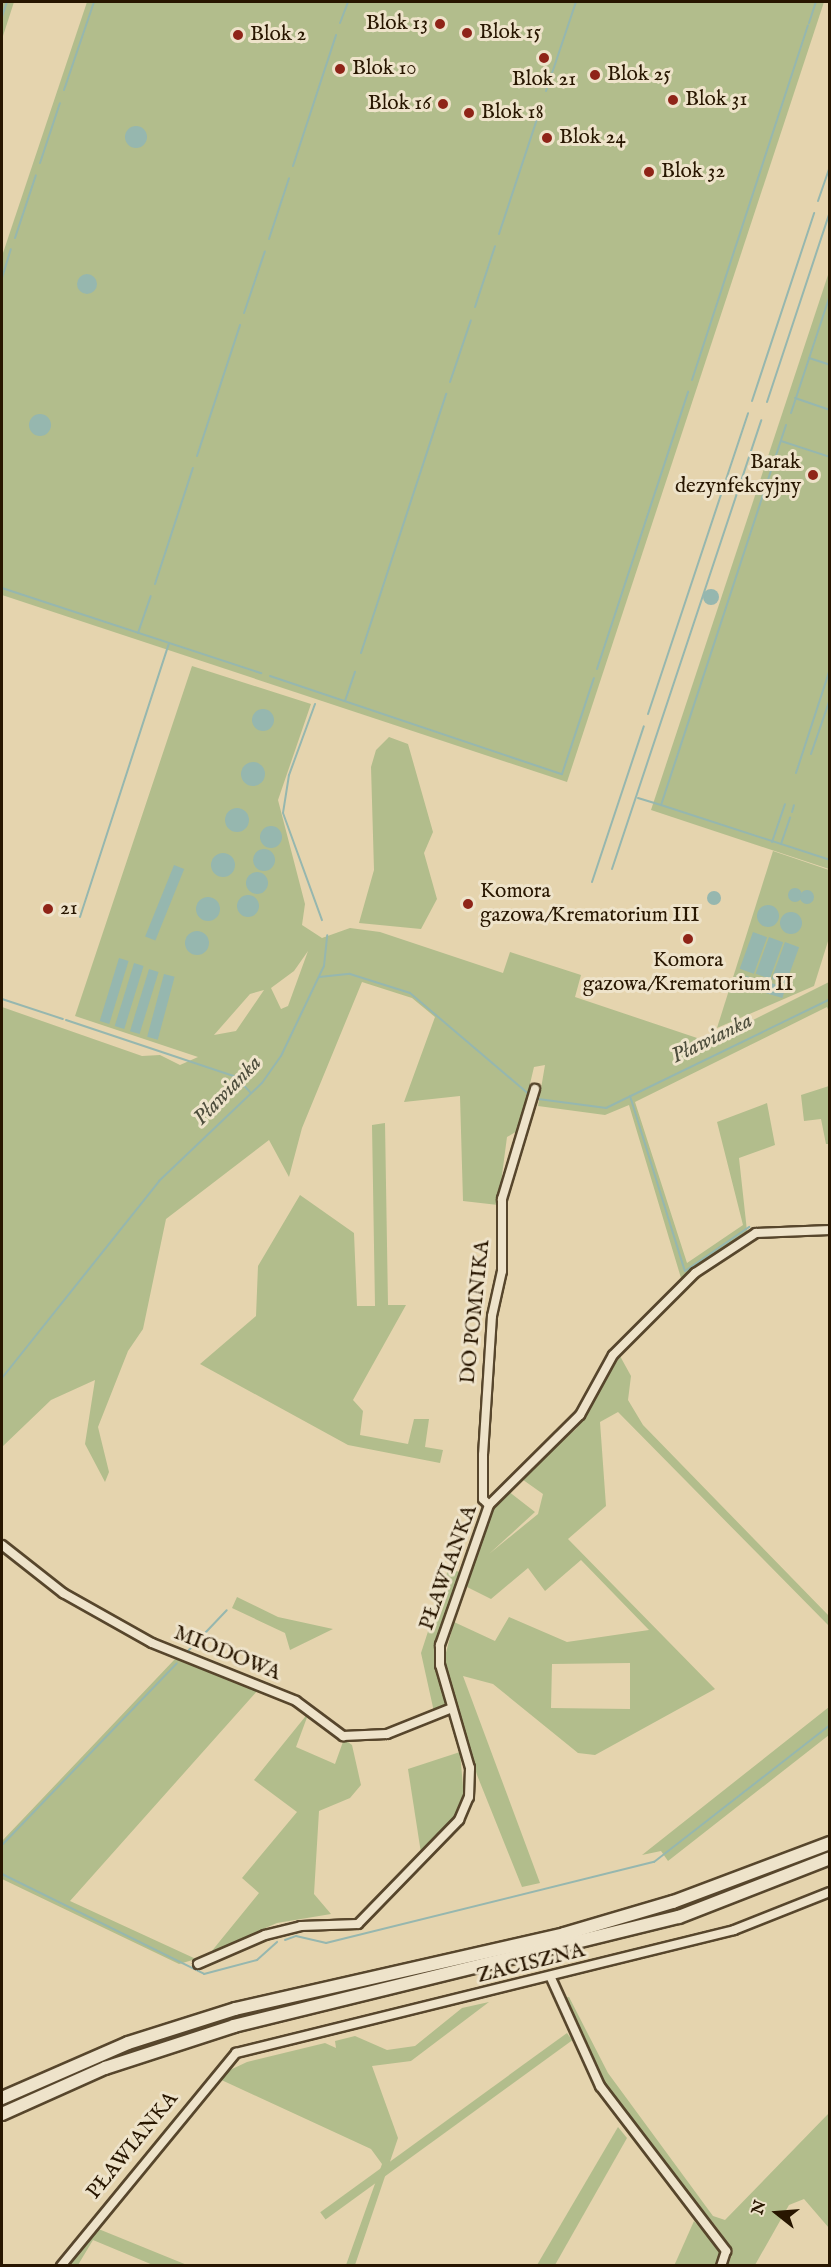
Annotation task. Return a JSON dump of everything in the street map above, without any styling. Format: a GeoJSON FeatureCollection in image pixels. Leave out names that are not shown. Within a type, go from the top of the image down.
{"type":"FeatureCollection","features":[{"type":"Feature","properties":{"kind":"street","name":"DO POMNIKA"},"geometry":{"type":"LineString","coordinates":[[489,1505],[483,1499],[483,1455],[492,1316],[502,1271],[502,1200],[535,1089]]}},
{"type":"Feature","properties":{"kind":"street","name":"PŁAWIANKA"},"geometry":{"type":"LineString","coordinates":[[198,1964],[265,1935],[301,1926],[358,1924],[369,1917],[465,1809],[470,1768],[440,1665],[440,1645],[489,1505],[580,1415],[613,1355],[695,1273],[756,1233],[830,1230]]}},
{"type":"Feature","properties":{"kind":"street","name":"MIODOWA"},"geometry":{"type":"LineString","coordinates":[[2,1545],[63,1593],[152,1643],[296,1701],[343,1736],[387,1734],[452,1708]]}},
{"type":"Feature","properties":{"kind":"street"},"geometry":{"type":"LineString","coordinates":[[2,2098],[128,2043],[235,2009],[564,1934],[673,1902],[830,1843]]}},
{"type":"Feature","properties":{"kind":"street"},"geometry":{"type":"LineString","coordinates":[[2,2114],[105,2068],[234,2026],[679,1917],[830,1858]]}},
{"type":"Feature","properties":{"kind":"street","name":"ZACISZNA"},"geometry":{"type":"LineString","coordinates":[[236,2052],[551,1978],[734,1930],[830,1892]]}},
{"type":"Feature","properties":{"kind":"street"},"geometry":{"type":"LineString","coordinates":[[551,1978],[600,2086],[726,2251],[721,2265]]}},
{"type":"Feature","properties":{"kind":"street","name":"PŁAWIANKA"},"geometry":{"type":"LineString","coordinates":[[61,2265],[236,2052]]}},
{"type":"Feature","properties":{"kind":"green space"},"geometry":{"type":"Polygon","coordinates":[[[2,2],[14,2],[2,39],[2,2]]]}},
{"type":"Feature","properties":{"kind":"green space"},"geometry":{"type":"Polygon","coordinates":[[[87,2],[824,2],[567,782],[2,595],[2,256],[87,2]]]}},
{"type":"Feature","properties":{"kind":"green space"},"geometry":{"type":"Polygon","coordinates":[[[829,272],[830,869],[651,810],[829,272]]]}},
{"type":"Feature","properties":{"kind":"green space"},"geometry":{"type":"Polygon","coordinates":[[[192,666],[311,704],[278,800],[305,904],[302,925],[322,938],[350,928],[380,932],[503,973],[510,952],[581,975],[575,997],[709,1042],[829,982],[829,1012],[827,1007],[635,1102],[687,1263],[743,1225],[717,1122],[767,1103],[775,1145],[739,1158],[747,1231],[681,1278],[629,1105],[605,1115],[538,1106],[545,1065],[534,1067],[519,1130],[507,1137],[498,1205],[463,1201],[460,1096],[404,1102],[435,1017],[412,998],[362,982],[302,1128],[289,1177],[269,1140],[166,1219],[143,1329],[128,1351],[98,1427],[109,1472],[105,1482],[85,1444],[95,1380],[51,1400],[2,1447],[2,1007],[142,1056],[160,1055],[180,1065],[198,1057],[75,1016],[192,666]],[[308,951],[294,971],[271,988],[281,1009],[288,1006],[308,951]],[[264,990],[250,994],[214,1035],[236,1031],[264,990]]]}},
{"type":"Feature","properties":{"kind":"green space"},"geometry":{"type":"Polygon","coordinates":[[[389,737],[408,744],[433,832],[424,853],[437,899],[421,929],[359,923],[374,870],[371,767],[376,750],[389,737]]]}},
{"type":"Feature","properties":{"kind":"green space"},"geometry":{"type":"Polygon","coordinates":[[[773,851],[829,870],[829,938],[814,986],[717,1028],[773,851]]]}},
{"type":"Feature","properties":{"kind":"green space"},"geometry":{"type":"Polygon","coordinates":[[[829,1086],[829,1144],[826,1144],[821,1119],[804,1121],[801,1095],[829,1086]]]}},
{"type":"Feature","properties":{"kind":"green space"},"geometry":{"type":"Polygon","coordinates":[[[385,1123],[388,1305],[406,1305],[353,1400],[363,1411],[360,1435],[408,1444],[414,1419],[429,1419],[425,1447],[443,1450],[440,1463],[348,1445],[200,1364],[256,1316],[258,1266],[300,1195],[354,1233],[357,1306],[375,1306],[372,1125],[385,1123]]]}},
{"type":"Feature","properties":{"kind":"green space"},"geometry":{"type":"Polygon","coordinates":[[[620,1356],[631,1376],[628,1400],[643,1425],[829,1616],[829,1626],[618,1412],[600,1422],[606,1506],[568,1539],[715,1689],[595,1755],[578,1753],[493,1684],[463,1676],[540,1883],[522,1887],[477,1775],[443,1664],[454,1622],[495,1641],[509,1617],[567,1642],[649,1630],[581,1560],[545,1591],[528,1568],[491,1599],[467,1587],[490,1513],[508,1491],[535,1512],[489,1554],[538,1514],[543,1494],[519,1477],[576,1429],[620,1356]],[[630,1663],[552,1664],[551,1708],[630,1709],[630,1663]]]}},
{"type":"Feature","properties":{"kind":"green space"},"geometry":{"type":"Polygon","coordinates":[[[448,1570],[462,1572],[434,1648],[446,1706],[434,1712],[421,1653],[448,1570]]]}},
{"type":"Feature","properties":{"kind":"green space"},"geometry":{"type":"Polygon","coordinates":[[[237,1597],[278,1617],[333,1629],[290,1650],[285,1633],[232,1608],[237,1597]]]}},
{"type":"Feature","properties":{"kind":"green space"},"geometry":{"type":"Polygon","coordinates":[[[175,1659],[258,1690],[70,1901],[196,1959],[179,1964],[2,1879],[2,1841],[175,1659]]]}},
{"type":"Feature","properties":{"kind":"green space"},"geometry":{"type":"Polygon","coordinates":[[[829,1707],[829,1735],[668,1861],[661,1851],[642,1855],[829,1707]]]}},
{"type":"Feature","properties":{"kind":"green space"},"geometry":{"type":"Polygon","coordinates":[[[309,1712],[296,1747],[335,1764],[344,1739],[352,1745],[361,1785],[350,1798],[319,1811],[314,1894],[331,1914],[277,1923],[211,1952],[259,1893],[242,1878],[297,1812],[254,1780],[309,1712]]]}},
{"type":"Feature","properties":{"kind":"green space"},"geometry":{"type":"Polygon","coordinates":[[[460,1752],[464,1798],[455,1817],[421,1853],[408,1769],[460,1752]]]}},
{"type":"Feature","properties":{"kind":"green space"},"geometry":{"type":"Polygon","coordinates":[[[569,1997],[608,2073],[713,2216],[725,2220],[829,2113],[829,2228],[804,2199],[789,2205],[755,2265],[728,2265],[733,2251],[718,2229],[603,2084],[564,1998],[569,1997]]]}},
{"type":"Feature","properties":{"kind":"green space"},"geometry":{"type":"Polygon","coordinates":[[[489,2002],[411,2061],[372,2066],[398,2138],[355,2265],[346,2265],[382,2164],[371,2149],[215,2077],[247,2062],[325,2043],[336,2048],[335,2041],[355,2036],[387,2050],[415,2046],[462,2008],[489,2002]]]}},
{"type":"Feature","properties":{"kind":"green space"},"geometry":{"type":"Polygon","coordinates":[[[567,2033],[572,2040],[326,2220],[320,2212],[567,2033]]]}},
{"type":"Feature","properties":{"kind":"green space"},"geometry":{"type":"Polygon","coordinates":[[[618,2127],[627,2138],[555,2265],[537,2265],[618,2127]]]}},
{"type":"Feature","properties":{"kind":"green space"},"geometry":{"type":"Polygon","coordinates":[[[694,2221],[721,2251],[715,2265],[674,2266],[694,2221]]]}},
{"type":"Feature","properties":{"kind":"green space"},"geometry":{"type":"Polygon","coordinates":[[[95,2229],[187,2265],[153,2265],[93,2240],[78,2265],[67,2266],[95,2229]]]}},
{"type":"Feature","properties":{"kind":"water"},"geometry":{"type":"Polygon","coordinates":[[[132,126],[140,126],[147,133],[147,141],[140,148],[132,148],[125,141],[125,133],[132,126]]]}},
{"type":"Feature","properties":{"kind":"water"},"geometry":{"type":"Polygon","coordinates":[[[83,274],[91,274],[97,280],[97,288],[91,294],[83,294],[77,288],[77,280],[83,274]]]}},
{"type":"Feature","properties":{"kind":"water"},"geometry":{"type":"Polygon","coordinates":[[[40,414],[50,421],[51,425],[44,435],[40,436],[30,429],[29,425],[36,415],[40,414]]]}},
{"type":"Feature","properties":{"kind":"water"},"geometry":{"type":"Polygon","coordinates":[[[708,589],[714,589],[719,597],[717,603],[708,605],[703,600],[703,594],[708,589]]]}},
{"type":"Feature","properties":{"kind":"water"},"geometry":{"type":"Polygon","coordinates":[[[263,709],[271,712],[274,720],[271,728],[263,731],[255,728],[252,720],[255,712],[263,709]]]}},
{"type":"Feature","properties":{"kind":"water"},"geometry":{"type":"Polygon","coordinates":[[[253,762],[261,766],[265,774],[261,782],[253,786],[245,782],[241,774],[245,766],[253,762]]]}},
{"type":"Feature","properties":{"kind":"water"},"geometry":{"type":"Polygon","coordinates":[[[237,808],[245,812],[249,820],[245,828],[237,832],[229,828],[225,820],[229,812],[237,808]]]}},
{"type":"Feature","properties":{"kind":"water"},"geometry":{"type":"Polygon","coordinates":[[[271,826],[279,829],[282,837],[279,845],[271,848],[263,845],[260,837],[263,829],[271,826]]]}},
{"type":"Feature","properties":{"kind":"water"},"geometry":{"type":"Polygon","coordinates":[[[264,849],[272,852],[275,860],[272,868],[264,871],[256,868],[253,860],[256,852],[264,849]]]}},
{"type":"Feature","properties":{"kind":"water"},"geometry":{"type":"Polygon","coordinates":[[[223,853],[231,857],[235,865],[231,873],[223,877],[215,873],[211,865],[215,857],[223,853]]]}},
{"type":"Feature","properties":{"kind":"water"},"geometry":{"type":"Polygon","coordinates":[[[174,865],[184,869],[155,941],[145,936],[174,865]]]}},
{"type":"Feature","properties":{"kind":"water"},"geometry":{"type":"Polygon","coordinates":[[[257,872],[265,875],[268,883],[265,891],[257,894],[249,891],[246,883],[249,875],[257,872]]]}},
{"type":"Feature","properties":{"kind":"water"},"geometry":{"type":"Polygon","coordinates":[[[795,888],[800,890],[802,895],[800,900],[795,902],[790,900],[788,895],[790,890],[795,888]]]}},
{"type":"Feature","properties":{"kind":"water"},"geometry":{"type":"Polygon","coordinates":[[[807,890],[812,892],[814,897],[812,902],[807,904],[802,902],[800,897],[802,892],[807,890]]]}},
{"type":"Feature","properties":{"kind":"water"},"geometry":{"type":"Polygon","coordinates":[[[714,891],[719,893],[721,898],[719,903],[714,905],[709,903],[707,898],[709,893],[714,891]]]}},
{"type":"Feature","properties":{"kind":"water"},"geometry":{"type":"Polygon","coordinates":[[[248,895],[256,898],[259,906],[256,914],[248,917],[240,914],[237,906],[240,898],[248,895]]]}},
{"type":"Feature","properties":{"kind":"water"},"geometry":{"type":"Polygon","coordinates":[[[208,897],[216,901],[220,909],[216,917],[208,921],[200,917],[196,909],[200,901],[208,897]]]}},
{"type":"Feature","properties":{"kind":"water"},"geometry":{"type":"Polygon","coordinates":[[[768,905],[776,908],[779,916],[776,924],[768,927],[760,924],[757,916],[760,908],[768,905]]]}},
{"type":"Feature","properties":{"kind":"water"},"geometry":{"type":"Polygon","coordinates":[[[791,912],[799,915],[802,923],[799,931],[791,934],[783,931],[780,923],[783,915],[791,912]]]}},
{"type":"Feature","properties":{"kind":"water"},"geometry":{"type":"Polygon","coordinates":[[[197,931],[205,935],[209,943],[205,951],[197,955],[189,951],[185,943],[189,935],[197,931]]]}},
{"type":"Feature","properties":{"kind":"water"},"geometry":{"type":"Polygon","coordinates":[[[753,932],[767,937],[754,974],[740,969],[753,932]]]}},
{"type":"Feature","properties":{"kind":"water"},"geometry":{"type":"Polygon","coordinates":[[[769,937],[783,942],[770,979],[756,974],[769,937]]]}},
{"type":"Feature","properties":{"kind":"water"},"geometry":{"type":"Polygon","coordinates":[[[785,942],[799,947],[786,984],[772,979],[785,942]]]}},
{"type":"Feature","properties":{"kind":"water"},"geometry":{"type":"Polygon","coordinates":[[[119,958],[129,961],[109,1024],[100,1021],[119,958]]]}},
{"type":"Feature","properties":{"kind":"water"},"geometry":{"type":"Polygon","coordinates":[[[134,963],[144,966],[124,1029],[115,1026],[134,963]]]}},
{"type":"Feature","properties":{"kind":"water"},"geometry":{"type":"Polygon","coordinates":[[[149,969],[159,972],[140,1034],[130,1031],[149,969]]]}},
{"type":"Feature","properties":{"kind":"water"},"geometry":{"type":"Polygon","coordinates":[[[164,974],[175,977],[158,1040],[147,1037],[164,974]]]}},
{"type":"Feature","properties":{"kind":"water"},"geometry":{"type":"Polygon","coordinates":[[[746,976],[785,987],[782,998],[743,987],[746,976]]]}},
{"type":"Feature","properties":{"kind":"waterway"},"geometry":{"type":"LineString","coordinates":[[2,17],[7,2]]}},
{"type":"Feature","properties":{"kind":"waterway"},"geometry":{"type":"LineString","coordinates":[[64,90],[94,2]]}},
{"type":"Feature","properties":{"kind":"waterway"},"geometry":{"type":"LineString","coordinates":[[340,23],[348,2]]}},
{"type":"Feature","properties":{"kind":"waterway"},"geometry":{"type":"LineString","coordinates":[[546,91],[576,2]]}},
{"type":"Feature","properties":{"kind":"waterway"},"geometry":{"type":"LineString","coordinates":[[809,23],[816,2]]}},
{"type":"Feature","properties":{"kind":"waterway"},"geometry":{"type":"LineString","coordinates":[[692,380],[808,26]]}},
{"type":"Feature","properties":{"kind":"waterway"},"geometry":{"type":"LineString","coordinates":[[293,166],[336,35]]}},
{"type":"Feature","properties":{"kind":"waterway"},"geometry":{"type":"LineString","coordinates":[[40,163],[60,103]]}},
{"type":"Feature","properties":{"kind":"waterway"},"geometry":{"type":"LineString","coordinates":[[499,234],[542,104]]}},
{"type":"Feature","properties":{"kind":"waterway"},"geometry":{"type":"LineString","coordinates":[[818,201],[830,167]]}},
{"type":"Feature","properties":{"kind":"waterway"},"geometry":{"type":"LineString","coordinates":[[15,238],[36,175]]}},
{"type":"Feature","properties":{"kind":"waterway"},"geometry":{"type":"LineString","coordinates":[[269,239],[289,178]]}},
{"type":"Feature","properties":{"kind":"waterway"},"geometry":{"type":"LineString","coordinates":[[767,402],[830,212]]}},
{"type":"Feature","properties":{"kind":"waterway"},"geometry":{"type":"LineString","coordinates":[[752,401],[814,213]]}},
{"type":"Feature","properties":{"kind":"waterway"},"geometry":{"type":"LineString","coordinates":[[475,307],[495,246]]}},
{"type":"Feature","properties":{"kind":"waterway"},"geometry":{"type":"LineString","coordinates":[[2,278],[11,249]]}},
{"type":"Feature","properties":{"kind":"waterway"},"geometry":{"type":"LineString","coordinates":[[244,313],[265,251]]}},
{"type":"Feature","properties":{"kind":"waterway"},"geometry":{"type":"LineString","coordinates":[[791,413],[830,295]]}},
{"type":"Feature","properties":{"kind":"waterway"},"geometry":{"type":"LineString","coordinates":[[450,382],[471,320]]}},
{"type":"Feature","properties":{"kind":"waterway"},"geometry":{"type":"LineString","coordinates":[[197,456],[240,325]]}},
{"type":"Feature","properties":{"kind":"waterway"},"geometry":{"type":"LineString","coordinates":[[809,358],[830,365]]}},
{"type":"Feature","properties":{"kind":"waterway"},"geometry":{"type":"LineString","coordinates":[[597,669],[688,392]]}},
{"type":"Feature","properties":{"kind":"waterway"},"geometry":{"type":"LineString","coordinates":[[361,653],[446,394]]}},
{"type":"Feature","properties":{"kind":"waterway"},"geometry":{"type":"LineString","coordinates":[[795,398],[830,410]]}},
{"type":"Feature","properties":{"kind":"waterway"},"geometry":{"type":"LineString","coordinates":[[648,714],[748,413]]}},
{"type":"Feature","properties":{"kind":"waterway"},"geometry":{"type":"LineString","coordinates":[[612,869],[761,420]]}},
{"type":"Feature","properties":{"kind":"waterway"},"geometry":{"type":"LineString","coordinates":[[786,425],[661,805],[830,860]]}},
{"type":"Feature","properties":{"kind":"waterway"},"geometry":{"type":"LineString","coordinates":[[781,441],[830,457]]}},
{"type":"Feature","properties":{"kind":"waterway"},"geometry":{"type":"LineString","coordinates":[[155,584],[193,468]]}},
{"type":"Feature","properties":{"kind":"waterway"},"geometry":{"type":"LineString","coordinates":[[2,588],[261,673]]}},
{"type":"Feature","properties":{"kind":"waterway"},"geometry":{"type":"LineString","coordinates":[[138,633],[151,596]]}},
{"type":"Feature","properties":{"kind":"waterway"},"geometry":{"type":"LineString","coordinates":[[80,917],[169,643]]}},
{"type":"Feature","properties":{"kind":"waterway"},"geometry":{"type":"LineString","coordinates":[[796,773],[830,669]]}},
{"type":"Feature","properties":{"kind":"waterway"},"geometry":{"type":"LineString","coordinates":[[345,701],[355,672]]}},
{"type":"Feature","properties":{"kind":"waterway"},"geometry":{"type":"LineString","coordinates":[[270,676],[562,774],[594,678]]}},
{"type":"Feature","properties":{"kind":"waterway"},"geometry":{"type":"LineString","coordinates":[[811,754],[830,699]]}},
{"type":"Feature","properties":{"kind":"waterway"},"geometry":{"type":"LineString","coordinates":[[315,704],[289,775],[283,813],[322,920]]}},
{"type":"Feature","properties":{"kind":"waterway"},"geometry":{"type":"LineString","coordinates":[[592,882],[644,726]]}},
{"type":"Feature","properties":{"kind":"waterway"},"geometry":{"type":"LineString","coordinates":[[638,798],[661,805]]}},
{"type":"Feature","properties":{"kind":"waterway"},"geometry":{"type":"LineString","coordinates":[[772,842],[785,804]]}},
{"type":"Feature","properties":{"kind":"waterway"},"geometry":{"type":"LineString","coordinates":[[792,812],[794,805]]}},
{"type":"Feature","properties":{"kind":"waterway"},"geometry":{"type":"LineString","coordinates":[[781,844],[790,818]]}},
{"type":"Feature","properties":{"kind":"waterway","name":"Pławianka"},"geometry":{"type":"LineString","coordinates":[[2,1378],[159,1181],[262,1083],[281,1056],[324,966],[327,935]]}},
{"type":"Feature","properties":{"kind":"waterway","name":"Pławianka"},"geometry":{"type":"LineString","coordinates":[[319,977],[350,974],[410,993],[530,1095]]}},
{"type":"Feature","properties":{"kind":"waterway"},"geometry":{"type":"LineString","coordinates":[[2,999],[63,1019]]}},
{"type":"Feature","properties":{"kind":"waterway","name":"Pławianka"},"geometry":{"type":"LineString","coordinates":[[538,1099],[606,1108],[830,999]]}},
{"type":"Feature","properties":{"kind":"waterway"},"geometry":{"type":"LineString","coordinates":[[66,1020],[236,1077],[251,1093]]}},
{"type":"Feature","properties":{"kind":"waterway"},"geometry":{"type":"LineString","coordinates":[[630,1096],[685,1271],[749,1227]]}},
{"type":"Feature","properties":{"kind":"waterway"},"geometry":{"type":"LineString","coordinates":[[186,1653],[227,1610]]}},
{"type":"Feature","properties":{"kind":"waterway"},"geometry":{"type":"LineString","coordinates":[[2,1845],[177,1663]]}},
{"type":"Feature","properties":{"kind":"waterway"},"geometry":{"type":"LineString","coordinates":[[285,1940],[296,1936],[326,1943],[654,1862],[830,1725]]}},
{"type":"Feature","properties":{"kind":"waterway"},"geometry":{"type":"LineString","coordinates":[[2,1874],[204,1974],[257,1960],[277,1942]]}},
{"type":"Feature","properties":{"kind":"place","name":"Blok 13"},"geometry":{"type":"Point","coordinates":[440,24]}},
{"type":"Feature","properties":{"kind":"place","name":"Blok 15"},"geometry":{"type":"Point","coordinates":[467,33]}},
{"type":"Feature","properties":{"kind":"place","name":"Blok 2"},"geometry":{"type":"Point","coordinates":[238,35]}},
{"type":"Feature","properties":{"kind":"place","name":"Blok 21"},"geometry":{"type":"Point","coordinates":[544,58]}},
{"type":"Feature","properties":{"kind":"place","name":"Blok 10"},"geometry":{"type":"Point","coordinates":[340,69]}},
{"type":"Feature","properties":{"kind":"place","name":"Blok 25"},"geometry":{"type":"Point","coordinates":[595,75]}},
{"type":"Feature","properties":{"kind":"place","name":"Blok 31"},"geometry":{"type":"Point","coordinates":[673,100]}},
{"type":"Feature","properties":{"kind":"place","name":"Blok 16"},"geometry":{"type":"Point","coordinates":[443,104]}},
{"type":"Feature","properties":{"kind":"place","name":"Blok 18"},"geometry":{"type":"Point","coordinates":[469,113]}},
{"type":"Feature","properties":{"kind":"place","name":"Blok 24"},"geometry":{"type":"Point","coordinates":[547,138]}},
{"type":"Feature","properties":{"kind":"place","name":"Blok 32"},"geometry":{"type":"Point","coordinates":[649,172]}},
{"type":"Feature","properties":{"kind":"place","name":"Barak dezynfekcyjny"},"geometry":{"type":"Point","coordinates":[813,475]}},
{"type":"Feature","properties":{"kind":"place","name":"Komora gazowa/Krematorium III"},"geometry":{"type":"Point","coordinates":[468,904]}},
{"type":"Feature","properties":{"kind":"place","name":"21"},"geometry":{"type":"Point","coordinates":[48,909]}},
{"type":"Feature","properties":{"kind":"place","name":"Komora gazowa/Krematorium II"},"geometry":{"type":"Point","coordinates":[688,939]}}]}
